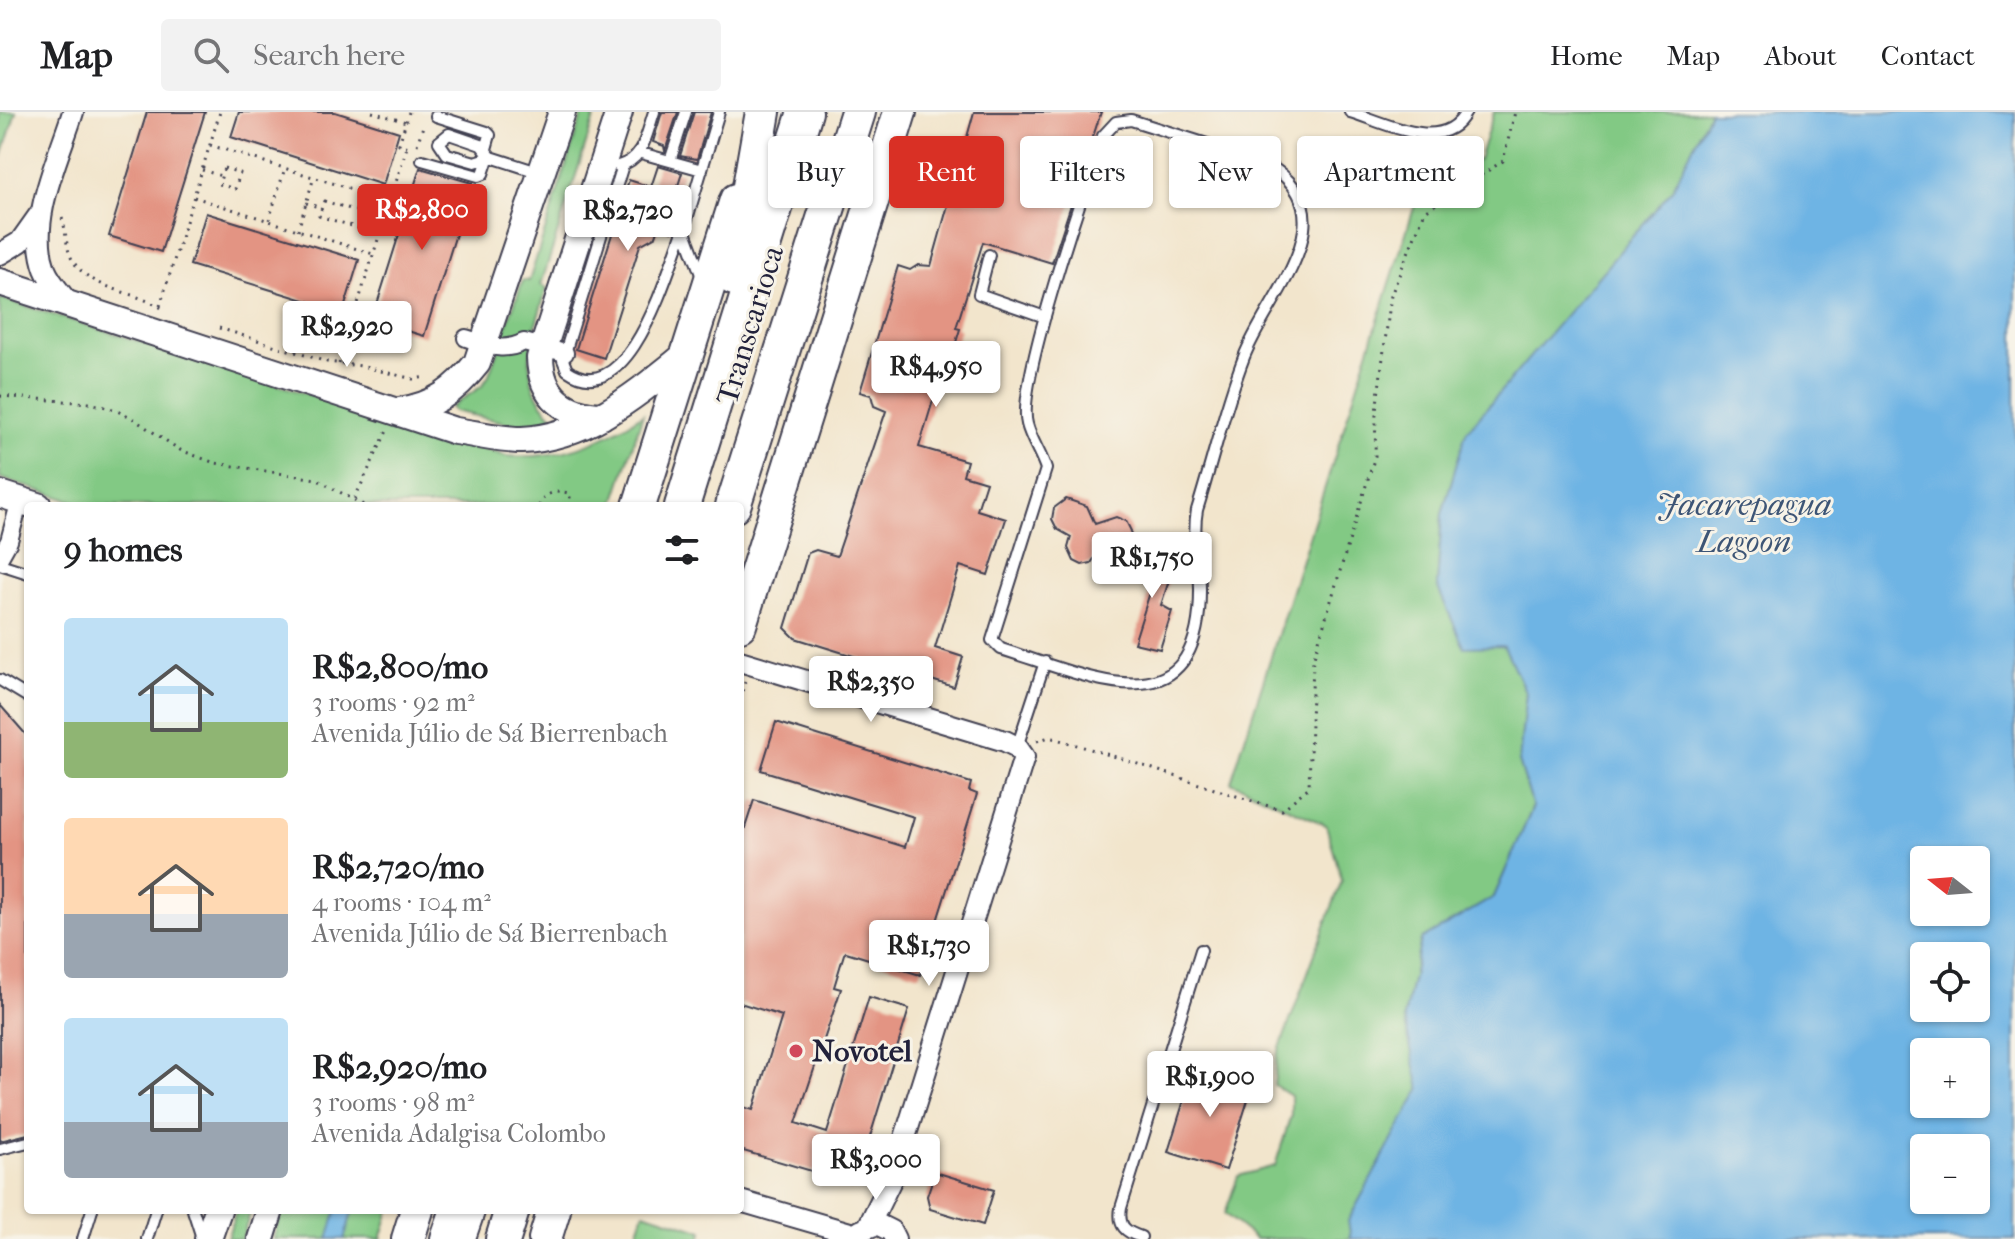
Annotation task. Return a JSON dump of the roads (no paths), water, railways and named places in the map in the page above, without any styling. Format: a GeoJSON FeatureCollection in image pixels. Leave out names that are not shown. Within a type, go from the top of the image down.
{"type":"FeatureCollection","features":[{"type":"Feature","properties":{"kind":"highway"},"geometry":{"type":"LineString","coordinates":[[683,502],[805,112]]}},
{"type":"Feature","properties":{"kind":"highway"},"geometry":{"type":"LineString","coordinates":[[734,502],[858,112]]}},
{"type":"Feature","properties":{"kind":"highway"},"geometry":{"type":"LineString","coordinates":[[716,393],[761,120]]}},
{"type":"Feature","properties":{"kind":"highway"},"geometry":{"type":"LineString","coordinates":[[503,1239],[511,1214]]}},
{"type":"Feature","properties":{"kind":"main road"},"geometry":{"type":"LineString","coordinates":[[744,612],[900,112]]}},
{"type":"Feature","properties":{"kind":"main road"},"geometry":{"type":"LineString","coordinates":[[640,502],[761,120]]}},
{"type":"Feature","properties":{"kind":"main road"},"geometry":{"type":"LineString","coordinates":[[408,1239],[416,1214]]}},
{"type":"Feature","properties":{"kind":"main road"},"geometry":{"type":"LineString","coordinates":[[545,1239],[553,1214]]}},
{"type":"Feature","properties":{"kind":"street"},"geometry":{"type":"LineString","coordinates":[[70,305],[47,272],[42,257],[73,112]]}},
{"type":"Feature","properties":{"kind":"street"},"geometry":{"type":"LineString","coordinates":[[393,417],[423,407],[460,385],[542,173],[562,112]]}},
{"type":"Feature","properties":{"kind":"street"},"geometry":{"type":"LineString","coordinates":[[605,416],[579,416],[560,405],[541,373],[555,350],[612,168],[619,112]]}},
{"type":"Feature","properties":{"kind":"street"},"geometry":{"type":"LineString","coordinates":[[0,254],[20,242],[49,213]]}},
{"type":"Feature","properties":{"kind":"street"},"geometry":{"type":"LineString","coordinates":[[0,282],[393,417],[455,431],[520,440],[561,433],[605,416],[688,353]]}},
{"type":"Feature","properties":{"kind":"street"},"geometry":{"type":"LineString","coordinates":[[476,341],[507,350],[524,342],[555,350]]}},
{"type":"Feature","properties":{"kind":"street"},"geometry":{"type":"LineString","coordinates":[[0,557],[9,541],[19,500]]}},
{"type":"Feature","properties":{"kind":"street"},"geometry":{"type":"LineString","coordinates":[[744,662],[1017,747],[1024,757],[1024,767],[893,1176],[861,1233]]}},
{"type":"Feature","properties":{"kind":"street"},"geometry":{"type":"LineString","coordinates":[[744,1202],[861,1233],[885,1226],[895,1239]]}},
{"type":"Feature","properties":{"kind":"street"},"geometry":{"type":"LineString","coordinates":[[208,1239],[217,1214]]}},
{"type":"Feature","properties":{"kind":"street"},"geometry":{"type":"LineString","coordinates":[[261,1239],[269,1214]]}},
{"type":"Feature","properties":{"kind":"lane"},"geometry":{"type":"LineString","coordinates":[[641,153],[654,112]]}},
{"type":"Feature","properties":{"kind":"lane"},"geometry":{"type":"LineString","coordinates":[[670,161],[686,112]]}},
{"type":"Feature","properties":{"kind":"lane"},"geometry":{"type":"LineString","coordinates":[[555,350],[567,370],[584,379],[595,380],[620,365],[643,331],[684,229],[717,112]]}},
{"type":"Feature","properties":{"kind":"lane"},"geometry":{"type":"LineString","coordinates":[[1350,112],[1432,135],[1454,127],[1466,112]]}},
{"type":"Feature","properties":{"kind":"lane"},"geometry":{"type":"LineString","coordinates":[[422,160],[478,176],[483,174],[490,135],[436,116]]}},
{"type":"Feature","properties":{"kind":"lane"},"geometry":{"type":"LineString","coordinates":[[1131,120],[1264,162],[1295,183],[1303,199],[1303,232],[1290,271],[1244,357],[1197,510],[1193,531],[1200,589],[1190,652],[1170,675],[1151,685],[1116,685],[1045,662],[1001,649],[992,640],[1046,469],[1026,423],[1026,398],[1045,317],[1092,164],[1103,136],[1116,122],[1131,120]]}},
{"type":"Feature","properties":{"kind":"lane"},"geometry":{"type":"LineString","coordinates":[[612,168],[641,153],[702,170]]}},
{"type":"Feature","properties":{"kind":"lane"},"geometry":{"type":"LineString","coordinates":[[488,155],[542,173]]}},
{"type":"Feature","properties":{"kind":"lane"},"geometry":{"type":"LineString","coordinates":[[684,229],[708,291]]}},
{"type":"Feature","properties":{"kind":"lane"},"geometry":{"type":"LineString","coordinates":[[989,255],[979,294],[1045,317]]}},
{"type":"Feature","properties":{"kind":"lane"},"geometry":{"type":"LineString","coordinates":[[0,564],[24,572]]}},
{"type":"Feature","properties":{"kind":"lane"},"geometry":{"type":"LineString","coordinates":[[1017,747],[1045,662]]}},
{"type":"Feature","properties":{"kind":"lane"},"geometry":{"type":"LineString","coordinates":[[0,680],[24,695]]}},
{"type":"Feature","properties":{"kind":"lane"},"geometry":{"type":"LineString","coordinates":[[1141,1237],[1130,1233],[1121,1224],[1121,1208],[1201,950]]}},
{"type":"Feature","properties":{"kind":"lane"},"geometry":{"type":"LineString","coordinates":[[0,1149],[24,1143]]}},
{"type":"Feature","properties":{"kind":"lane"},"geometry":{"type":"LineString","coordinates":[[83,1239],[91,1214]]}},
{"type":"Feature","properties":{"kind":"lane"},"geometry":{"type":"LineString","coordinates":[[147,1239],[155,1214]]}},
{"type":"Feature","properties":{"kind":"lane"},"geometry":{"type":"LineString","coordinates":[[194,1214],[202,1239]]}},
{"type":"Feature","properties":{"kind":"water","name":"Jacarepagua Lagoon"},"geometry":{"type":"Polygon","coordinates":[[[1710,112],[2015,112],[2015,1239],[1351,1239],[1348,1221],[1420,1089],[1404,1018],[1421,940],[1494,897],[1533,807],[1519,761],[1526,693],[1504,646],[1464,647],[1437,586],[1442,514],[1466,432],[1672,190],[1710,112]]]}},
{"type":"Feature","properties":{"kind":"water"},"geometry":{"type":"Polygon","coordinates":[[[336,1214],[352,1214],[344,1239],[328,1239],[336,1214]]]}},
{"type":"Feature","properties":{"kind":"place","name":"Novotel"},"geometry":{"type":"Point","coordinates":[796,1051]}}]}
